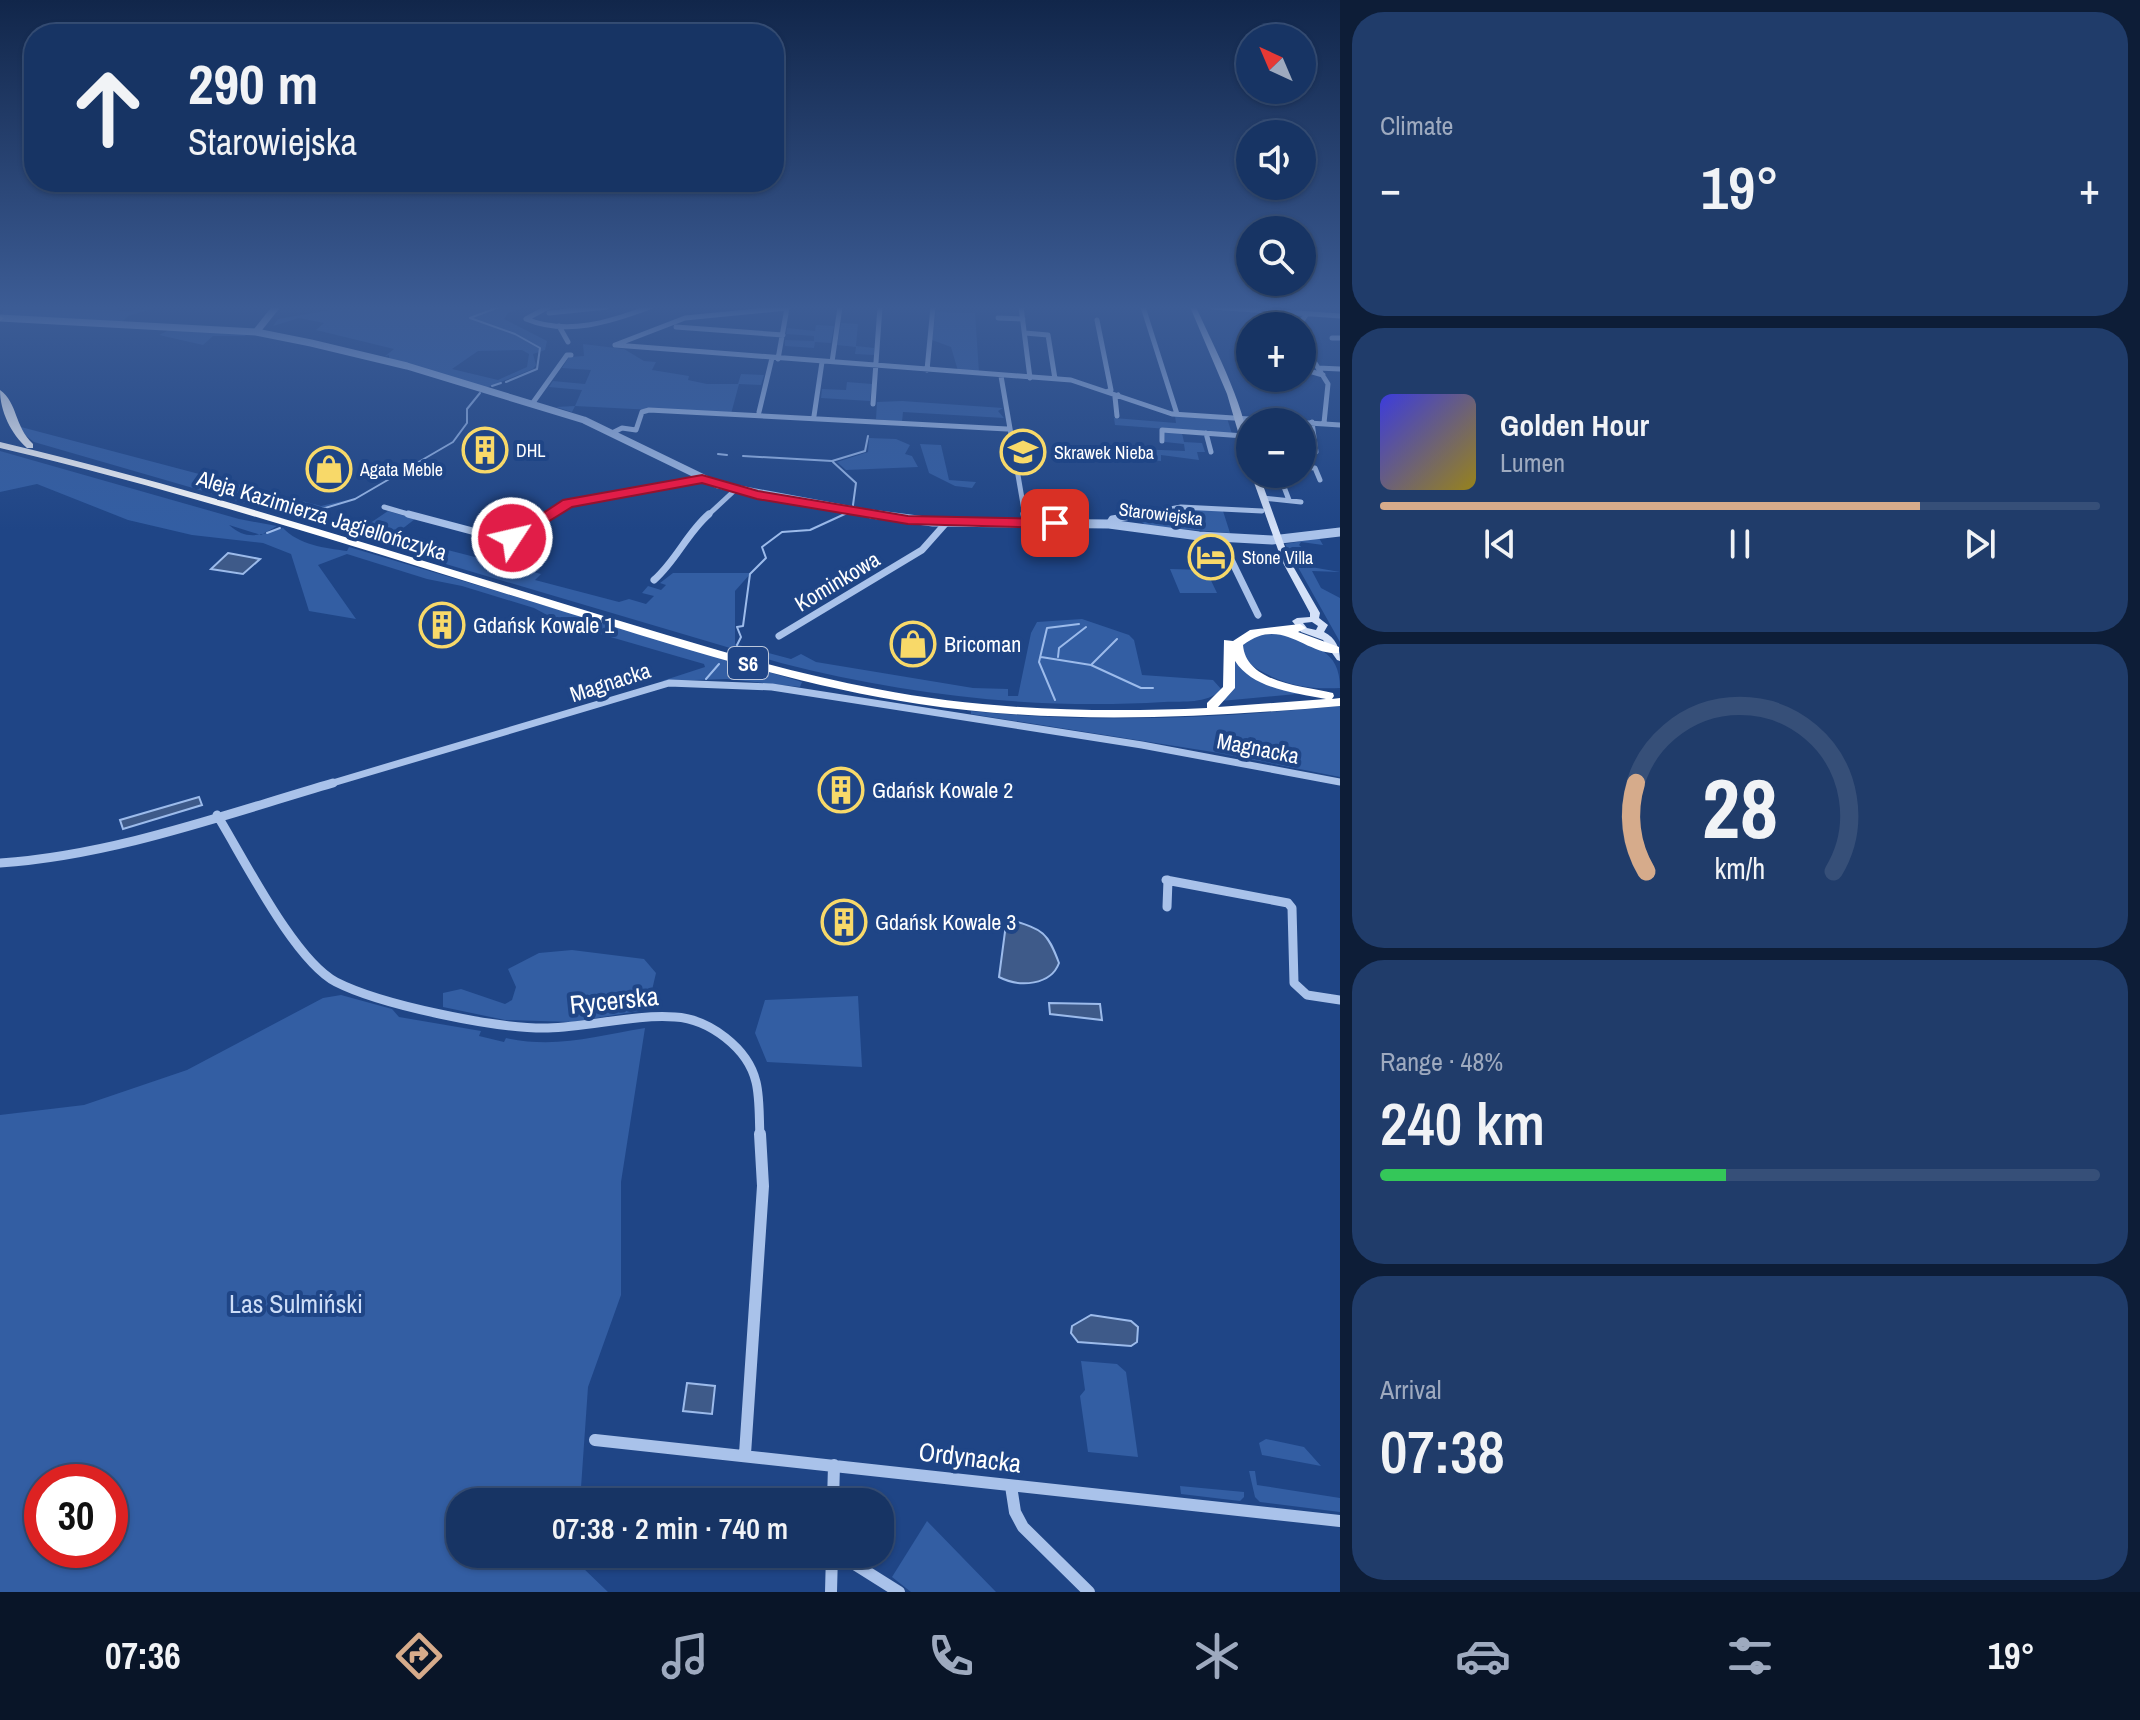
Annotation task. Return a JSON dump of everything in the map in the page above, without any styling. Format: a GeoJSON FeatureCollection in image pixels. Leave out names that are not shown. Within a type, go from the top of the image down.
{"type":"FeatureCollection","features":[{"type":"Feature","properties":{"kind":"highway"},"geometry":{"type":"LineString","coordinates":[[0,393],[6,400],[13,431],[30,446]]}},
{"type":"Feature","properties":{"kind":"highway","name":"Aleja Kazimierza Jagiellończyka"},"geometry":{"type":"LineString","coordinates":[[0,442],[30,446],[827,677],[914,693],[1022,706],[1111,709],[1336,697]]}},
{"type":"Feature","properties":{"kind":"highway","name":"Aleja Kazimierza Jagiellończyka"},"geometry":{"type":"LineString","coordinates":[[0,442],[137,480],[737,660],[846,687],[949,705],[1067,715],[1221,712],[1336,697]]}},
{"type":"Feature","properties":{"kind":"highway"},"geometry":{"type":"LineString","coordinates":[[1299,624],[1241,640],[1236,649],[1239,661],[1252,673],[1274,683],[1336,697]]}},
{"type":"Feature","properties":{"kind":"highway"},"geometry":{"type":"LineString","coordinates":[[1212,706],[1229,688],[1227,649],[1232,638],[1245,630],[1299,624]]}},
{"type":"Feature","properties":{"kind":"highway"},"geometry":{"type":"LineString","coordinates":[[1279,630],[1337,654]]}},
{"type":"Feature","properties":{"kind":"main road"},"geometry":{"type":"LineString","coordinates":[[1223,381],[1236,412]]}},
{"type":"Feature","properties":{"kind":"main road"},"geometry":{"type":"LineString","coordinates":[[1260,488],[1277,540],[1315,613],[1314,619]]}},
{"type":"Feature","properties":{"kind":"main road"},"geometry":{"type":"LineString","coordinates":[[1299,624],[1314,619]]}},
{"type":"Feature","properties":{"kind":"main road"},"geometry":{"type":"LineString","coordinates":[[1314,619],[1323,625],[1320,631]]}},
{"type":"Feature","properties":{"kind":"main road"},"geometry":{"type":"LineString","coordinates":[[1299,624],[1328,636],[1337,654]]}},
{"type":"Feature","properties":{"kind":"street","name":"Starowiejska"},"geometry":{"type":"LineString","coordinates":[[456,381],[614,432],[702,479],[735,490],[846,510],[946,523],[1109,524],[1220,537],[1277,540],[1340,532]]}},
{"type":"Feature","properties":{"kind":"street"},"geometry":{"type":"LineString","coordinates":[[532,404],[548,381]]}},
{"type":"Feature","properties":{"kind":"street"},"geometry":{"type":"LineString","coordinates":[[759,412],[768,381]]}},
{"type":"Feature","properties":{"kind":"street"},"geometry":{"type":"LineString","coordinates":[[814,416],[819,381]]}},
{"type":"Feature","properties":{"kind":"street"},"geometry":{"type":"LineString","coordinates":[[873,404],[875,381]]}},
{"type":"Feature","properties":{"kind":"street"},"geometry":{"type":"LineString","coordinates":[[1002,381],[1007,429],[1026,524]]}},
{"type":"Feature","properties":{"kind":"street"},"geometry":{"type":"LineString","coordinates":[[1078,381],[1177,414],[1236,417]]}},
{"type":"Feature","properties":{"kind":"street"},"geometry":{"type":"LineString","coordinates":[[1108,391],[1111,390],[1109,381]]}},
{"type":"Feature","properties":{"kind":"street"},"geometry":{"type":"LineString","coordinates":[[1167,381],[1177,414]]}},
{"type":"Feature","properties":{"kind":"street"},"geometry":{"type":"LineString","coordinates":[[1324,423],[1328,387],[1326,381]]}},
{"type":"Feature","properties":{"kind":"street"},"geometry":{"type":"LineString","coordinates":[[1117,416],[1115,397],[1118,395]]}},
{"type":"Feature","properties":{"kind":"street"},"geometry":{"type":"LineString","coordinates":[[614,432],[622,428],[636,430],[642,412],[649,410],[1007,429]]}},
{"type":"Feature","properties":{"kind":"street"},"geometry":{"type":"LineString","coordinates":[[1316,422],[1340,425]]}},
{"type":"Feature","properties":{"kind":"street"},"geometry":{"type":"LineString","coordinates":[[1162,441],[1162,430],[1236,435]]}},
{"type":"Feature","properties":{"kind":"street"},"geometry":{"type":"LineString","coordinates":[[1206,433],[1211,452]]}},
{"type":"Feature","properties":{"kind":"street"},"geometry":{"type":"LineString","coordinates":[[1316,470],[1320,480]]}},
{"type":"Feature","properties":{"kind":"street"},"geometry":{"type":"LineString","coordinates":[[384,507],[506,540],[567,503],[702,479]]}},
{"type":"Feature","properties":{"kind":"street"},"geometry":{"type":"LineString","coordinates":[[1284,488],[1289,500]]}},
{"type":"Feature","properties":{"kind":"street"},"geometry":{"type":"LineString","coordinates":[[654,580],[668,568],[694,527],[735,490]]}},
{"type":"Feature","properties":{"kind":"street"},"geometry":{"type":"LineString","coordinates":[[1263,498],[1301,502]]}},
{"type":"Feature","properties":{"kind":"street"},"geometry":{"type":"LineString","coordinates":[[1109,524],[1112,519],[1181,507],[1262,511]]}},
{"type":"Feature","properties":{"kind":"street","name":"Kominkowa"},"geometry":{"type":"LineString","coordinates":[[779,636],[922,550],[946,523]]}},
{"type":"Feature","properties":{"kind":"street"},"geometry":{"type":"LineString","coordinates":[[1220,537],[1258,615]]}},
{"type":"Feature","properties":{"kind":"street","name":"Magnacka"},"geometry":{"type":"LineString","coordinates":[[0,863],[75,856],[505,734],[669,683],[735,683],[786,689],[1142,745],[1340,782]]}},
{"type":"Feature","properties":{"kind":"street","name":"Rycerska"},"geometry":{"type":"LineString","coordinates":[[217,815],[304,955],[334,981],[385,1000],[513,1027],[550,1028],[677,1017],[717,1031],[742,1053],[756,1081],[763,1186],[745,1454]]}},
{"type":"Feature","properties":{"kind":"street"},"geometry":{"type":"LineString","coordinates":[[1167,907],[1167,880],[1288,903],[1292,908],[1294,983],[1307,995],[1340,1000]]}},
{"type":"Feature","properties":{"kind":"street","name":"Ordynacka"},"geometry":{"type":"LineString","coordinates":[[595,1440],[745,1454],[1174,1506],[1340,1521]]}},
{"type":"Feature","properties":{"kind":"street"},"geometry":{"type":"LineString","coordinates":[[833,1488],[834,1465]]}},
{"type":"Feature","properties":{"kind":"street"},"geometry":{"type":"LineString","coordinates":[[1011,1486],[1015,1512],[1023,1527],[1089,1592]]}},
{"type":"Feature","properties":{"kind":"street"},"geometry":{"type":"LineString","coordinates":[[831,1592],[832,1568]]}},
{"type":"Feature","properties":{"kind":"street"},"geometry":{"type":"LineString","coordinates":[[861,1568],[899,1592]]}},
{"type":"Feature","properties":{"kind":"green space"},"geometry":{"type":"Polygon","coordinates":[[[464,381],[503,381],[486,388],[464,381]]]}},
{"type":"Feature","properties":{"kind":"green space"},"geometry":{"type":"Polygon","coordinates":[[[553,381],[738,384],[739,381],[762,381],[761,385],[739,384],[731,414],[575,406],[582,390],[549,387],[553,381]]]}},
{"type":"Feature","properties":{"kind":"green space"},"geometry":{"type":"Polygon","coordinates":[[[847,382],[872,384],[870,401],[821,398],[822,389],[846,390],[847,382]]]}},
{"type":"Feature","properties":{"kind":"green space"},"geometry":{"type":"Polygon","coordinates":[[[877,402],[1003,408],[998,411],[1004,418],[903,412],[902,422],[876,419],[877,402]]]}},
{"type":"Feature","properties":{"kind":"green space"},"geometry":{"type":"Polygon","coordinates":[[[575,406],[572,412],[556,407],[575,406]]]}},
{"type":"Feature","properties":{"kind":"green space"},"geometry":{"type":"Polygon","coordinates":[[[1175,416],[1227,418],[1232,434],[1115,425],[1114,418],[1176,423],[1175,416]]]}},
{"type":"Feature","properties":{"kind":"green space"},"geometry":{"type":"Polygon","coordinates":[[[21,427],[321,506],[347,500],[293,517],[34,442],[20,431],[21,427]]]}},
{"type":"Feature","properties":{"kind":"green space"},"geometry":{"type":"Polygon","coordinates":[[[1164,433],[1182,433],[1184,442],[1202,443],[1205,452],[1197,452],[1199,460],[1161,455],[1161,461],[1138,459],[1137,449],[1185,451],[1184,444],[1165,442],[1164,433]]]}},
{"type":"Feature","properties":{"kind":"green space"},"geometry":{"type":"Polygon","coordinates":[[[869,438],[896,439],[910,445],[905,454],[912,456],[918,467],[846,470],[837,462],[868,452],[869,438]]]}},
{"type":"Feature","properties":{"kind":"green space"},"geometry":{"type":"Polygon","coordinates":[[[920,444],[941,445],[949,480],[976,482],[972,488],[955,486],[929,473],[920,444]]]}},
{"type":"Feature","properties":{"kind":"green space"},"geometry":{"type":"Polygon","coordinates":[[[0,451],[239,519],[277,526],[263,534],[283,528],[313,545],[347,551],[349,547],[802,682],[800,687],[727,679],[662,681],[705,667],[704,664],[562,623],[534,608],[347,554],[318,565],[356,619],[309,611],[291,554],[263,543],[192,535],[128,520],[37,484],[0,492],[0,451]],[[229,525],[248,535],[259,534],[229,525]]]}},
{"type":"Feature","properties":{"kind":"green space"},"geometry":{"type":"Polygon","coordinates":[[[1191,509],[1223,511],[1230,533],[1146,526],[1137,517],[1191,509]]]}},
{"type":"Feature","properties":{"kind":"green space"},"geometry":{"type":"Polygon","coordinates":[[[388,511],[415,519],[393,536],[541,574],[535,580],[619,602],[629,599],[646,604],[654,596],[642,593],[648,586],[661,590],[666,585],[660,583],[673,573],[751,573],[735,591],[735,644],[791,659],[801,654],[816,662],[973,688],[1008,689],[1008,696],[1018,696],[1031,633],[1037,622],[1082,619],[1129,635],[1134,640],[1142,675],[1213,680],[1222,690],[1209,698],[1194,701],[1067,704],[923,692],[828,674],[781,663],[351,536],[388,511]]]}},
{"type":"Feature","properties":{"kind":"green space"},"geometry":{"type":"Polygon","coordinates":[[[1319,538],[1323,545],[1301,542],[1299,545],[1306,551],[1304,557],[1311,567],[1340,572],[1312,571],[1321,588],[1340,598],[1340,642],[1285,544],[1319,538]]]}},
{"type":"Feature","properties":{"kind":"green space"},"geometry":{"type":"Polygon","coordinates":[[[1170,569],[1206,570],[1217,593],[1180,593],[1170,569]]]}},
{"type":"Feature","properties":{"kind":"green space"},"geometry":{"type":"Polygon","coordinates":[[[1282,633],[1314,646],[1330,657],[1339,675],[1340,688],[1312,688],[1288,683],[1264,673],[1242,658],[1243,643],[1252,636],[1282,633]]]}},
{"type":"Feature","properties":{"kind":"green space"},"geometry":{"type":"Polygon","coordinates":[[[1234,661],[1249,674],[1307,693],[1221,701],[1234,661]]]}},
{"type":"Feature","properties":{"kind":"green space"},"geometry":{"type":"Polygon","coordinates":[[[1340,706],[1340,777],[1213,752],[971,714],[971,711],[1064,717],[1156,718],[1340,706]]]}},
{"type":"Feature","properties":{"kind":"green space"},"geometry":{"type":"Polygon","coordinates":[[[572,950],[644,959],[656,973],[649,1003],[639,1011],[572,1022],[505,1020],[443,1007],[443,993],[461,989],[505,1004],[512,1000],[516,987],[508,969],[539,953],[572,950]]]}},
{"type":"Feature","properties":{"kind":"green space","name":"Las Sulmiński"},"geometry":{"type":"Polygon","coordinates":[[[341,995],[392,1009],[399,1017],[481,1031],[479,1036],[504,1042],[506,1038],[559,1042],[645,1028],[621,1182],[621,1295],[588,1387],[581,1488],[446,1488],[446,1568],[583,1568],[608,1592],[0,1592],[0,1115],[84,1105],[187,1070],[323,998],[341,995]]]}},
{"type":"Feature","properties":{"kind":"green space"},"geometry":{"type":"Polygon","coordinates":[[[858,996],[862,1067],[767,1062],[755,1033],[765,1000],[858,996]]]}},
{"type":"Feature","properties":{"kind":"green space"},"geometry":{"type":"Polygon","coordinates":[[[1081,1361],[1117,1364],[1126,1372],[1138,1457],[1088,1452],[1080,1396],[1085,1390],[1081,1361]]]}},
{"type":"Feature","properties":{"kind":"green space"},"geometry":{"type":"Polygon","coordinates":[[[1266,1439],[1304,1447],[1321,1466],[1262,1455],[1259,1443],[1266,1439]]]}},
{"type":"Feature","properties":{"kind":"green space"},"geometry":{"type":"Polygon","coordinates":[[[1249,1471],[1255,1471],[1257,1485],[1340,1498],[1340,1512],[1260,1502],[1255,1497],[1249,1471]]]}},
{"type":"Feature","properties":{"kind":"green space"},"geometry":{"type":"Polygon","coordinates":[[[1180,1486],[1244,1492],[1244,1497],[1240,1501],[1181,1494],[1180,1486]]]}},
{"type":"Feature","properties":{"kind":"green space"},"geometry":{"type":"Polygon","coordinates":[[[927,1521],[996,1592],[911,1592],[892,1577],[927,1521]]]}},
{"type":"Feature","properties":{"kind":"shaded area"},"geometry":{"type":"Polygon","coordinates":[[[228,553],[260,559],[243,574],[211,569],[228,553]]]}},
{"type":"Feature","properties":{"kind":"shaded area"},"geometry":{"type":"Polygon","coordinates":[[[199,797],[202,805],[123,829],[120,820],[199,797]]]}},
{"type":"Feature","properties":{"kind":"shaded area"},"geometry":{"type":"Polygon","coordinates":[[[1011,920],[1030,926],[1047,938],[1059,963],[1049,976],[1025,983],[999,977],[1006,924],[1011,920]]]}},
{"type":"Feature","properties":{"kind":"shaded area"},"geometry":{"type":"Polygon","coordinates":[[[1049,1003],[1100,1004],[1102,1020],[1050,1014],[1049,1003]]]}},
{"type":"Feature","properties":{"kind":"shaded area"},"geometry":{"type":"Polygon","coordinates":[[[1091,1315],[1131,1321],[1138,1327],[1137,1342],[1131,1346],[1078,1342],[1071,1333],[1072,1326],[1091,1315]]]}},
{"type":"Feature","properties":{"kind":"shaded area"},"geometry":{"type":"Polygon","coordinates":[[[687,1383],[715,1386],[712,1414],[683,1411],[687,1383]]]}},
{"type":"Feature","properties":{"kind":"waterway"},"geometry":{"type":"LineString","coordinates":[[492,386],[501,383]]}},
{"type":"Feature","properties":{"kind":"waterway"},"geometry":{"type":"LineString","coordinates":[[295,517],[355,499],[453,442],[467,423],[467,409],[480,393]]}},
{"type":"Feature","properties":{"kind":"waterway"},"geometry":{"type":"LineString","coordinates":[[743,456],[832,461],[865,451],[868,436]]}},
{"type":"Feature","properties":{"kind":"waterway"},"geometry":{"type":"LineString","coordinates":[[718,454],[727,455]]}},
{"type":"Feature","properties":{"kind":"waterway"},"geometry":{"type":"LineString","coordinates":[[833,462],[856,483],[853,505]]}},
{"type":"Feature","properties":{"kind":"waterway"},"geometry":{"type":"LineString","coordinates":[[737,645],[741,637],[737,627],[743,626],[750,574],[766,558],[762,547],[782,532],[810,530],[847,513]]}},
{"type":"Feature","properties":{"kind":"waterway"},"geometry":{"type":"LineString","coordinates":[[267,533],[280,528]]}},
{"type":"Feature","properties":{"kind":"waterway"},"geometry":{"type":"LineString","coordinates":[[1055,700],[1039,662],[1047,628],[1079,624]]}},
{"type":"Feature","properties":{"kind":"waterway"},"geometry":{"type":"LineString","coordinates":[[1058,657],[1059,648],[1086,627]]}},
{"type":"Feature","properties":{"kind":"waterway"},"geometry":{"type":"LineString","coordinates":[[1092,664],[1117,639]]}},
{"type":"Feature","properties":{"kind":"waterway"},"geometry":{"type":"LineString","coordinates":[[1041,657],[1091,665],[1141,688],[1153,688]]}},
{"type":"Feature","properties":{"kind":"waterway"},"geometry":{"type":"LineString","coordinates":[[706,679],[719,664]]}},
{"type":"Feature","properties":{"kind":"place","name":"DHL"},"geometry":{"type":"Point","coordinates":[485,450]}},
{"type":"Feature","properties":{"kind":"place","name":"Skrawek Nieba"},"geometry":{"type":"Point","coordinates":[1023,452]}},
{"type":"Feature","properties":{"kind":"place","name":"Agata Meble"},"geometry":{"type":"Point","coordinates":[329,469]}},
{"type":"Feature","properties":{"kind":"place","name":"Stone Villa"},"geometry":{"type":"Point","coordinates":[1211,557]}},
{"type":"Feature","properties":{"kind":"place","name":"Gdańsk Kowale 1"},"geometry":{"type":"Point","coordinates":[442,625]}},
{"type":"Feature","properties":{"kind":"place","name":"Bricoman"},"geometry":{"type":"Point","coordinates":[913,644]}},
{"type":"Feature","properties":{"kind":"place","name":"Gdańsk Kowale 2"},"geometry":{"type":"Point","coordinates":[841,790]}},
{"type":"Feature","properties":{"kind":"place","name":"Gdańsk Kowale 3"},"geometry":{"type":"Point","coordinates":[844,922]}},
{"type":"Feature","properties":{"kind":"route"},"geometry":{"type":"LineString","coordinates":[[512,538],[567,503],[702,479],[757,495],[908,520],[958,524],[1055,523]]}}]}
